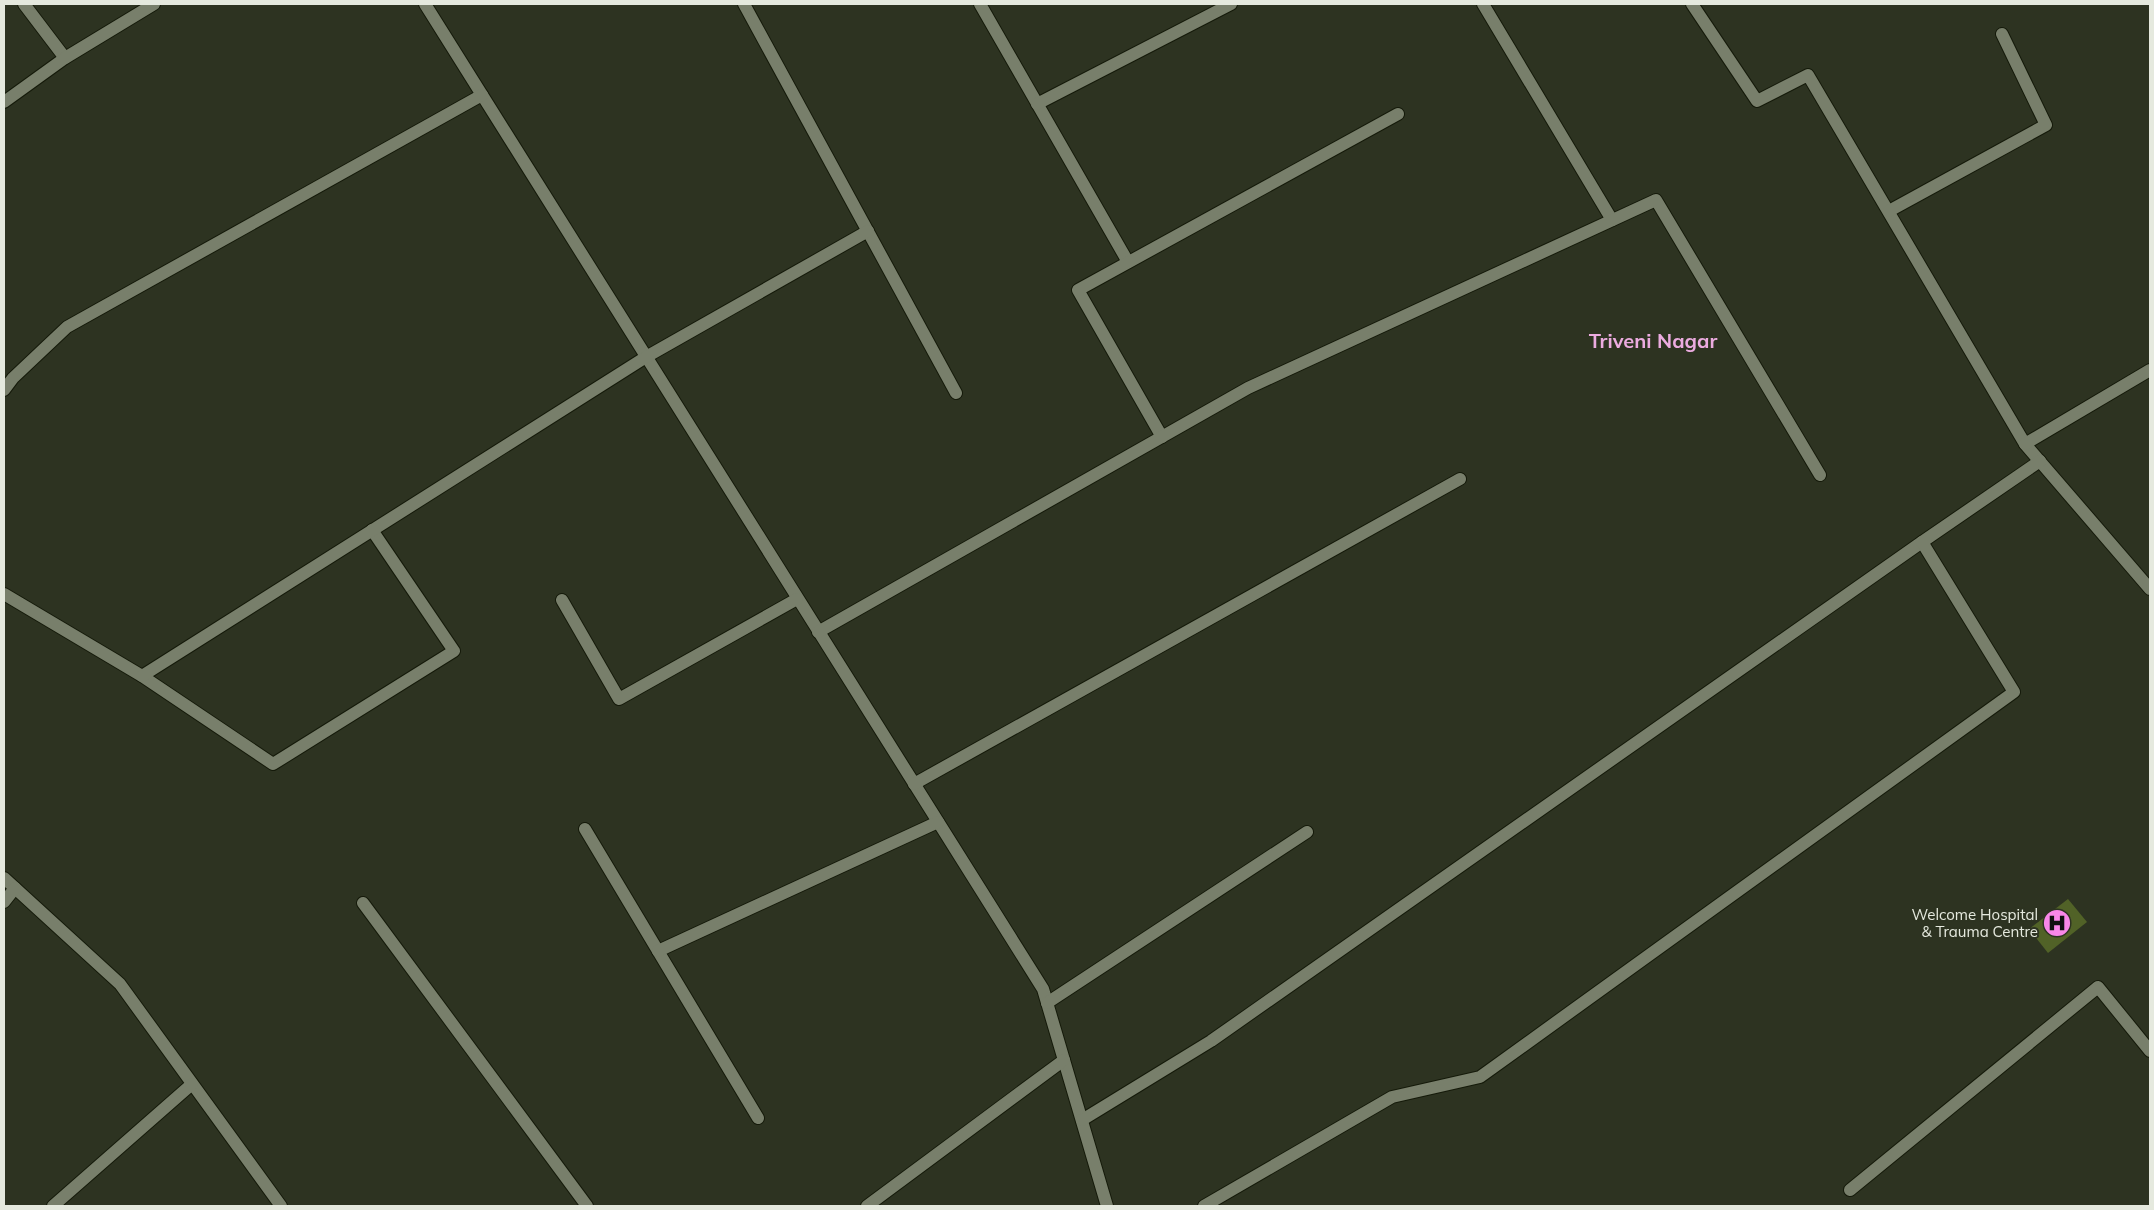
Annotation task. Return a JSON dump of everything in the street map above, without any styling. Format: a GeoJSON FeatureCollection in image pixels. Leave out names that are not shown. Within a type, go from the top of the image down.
{"type":"FeatureCollection","features":[{"type":"Feature","properties":{"kind":"street"},"geometry":{"type":"LineString","coordinates":[[24,4],[64,58]]}},
{"type":"Feature","properties":{"kind":"street"},"geometry":{"type":"LineString","coordinates":[[4,102],[64,58],[154,4]]}},
{"type":"Feature","properties":{"kind":"street"},"geometry":{"type":"LineString","coordinates":[[425,4],[1043,989],[1107,1206]]}},
{"type":"Feature","properties":{"kind":"street"},"geometry":{"type":"LineString","coordinates":[[744,4],[956,393]]}},
{"type":"Feature","properties":{"kind":"street"},"geometry":{"type":"LineString","coordinates":[[980,4],[1128,262]]}},
{"type":"Feature","properties":{"kind":"street"},"geometry":{"type":"LineString","coordinates":[[1037,104],[1231,4]]}},
{"type":"Feature","properties":{"kind":"street"},"geometry":{"type":"LineString","coordinates":[[1483,4],[1612,220]]}},
{"type":"Feature","properties":{"kind":"street"},"geometry":{"type":"LineString","coordinates":[[1692,4],[1757,101],[1808,75],[2026,444],[2150,589]]}},
{"type":"Feature","properties":{"kind":"street"},"geometry":{"type":"LineString","coordinates":[[1889,212],[2046,125],[2002,34]]}},
{"type":"Feature","properties":{"kind":"street"},"geometry":{"type":"LineString","coordinates":[[4,390],[13,378],[67,327],[482,95]]}},
{"type":"Feature","properties":{"kind":"street"},"geometry":{"type":"LineString","coordinates":[[1162,437],[1078,290],[1398,114]]}},
{"type":"Feature","properties":{"kind":"street"},"geometry":{"type":"LineString","coordinates":[[818,632],[1248,388],[1656,200],[1820,474]]}},
{"type":"Feature","properties":{"kind":"street"},"geometry":{"type":"LineString","coordinates":[[142,676],[646,357],[868,231]]}},
{"type":"Feature","properties":{"kind":"street"},"geometry":{"type":"LineString","coordinates":[[2026,444],[2150,370]]}},
{"type":"Feature","properties":{"kind":"street"},"geometry":{"type":"LineString","coordinates":[[1082,1120],[1211,1041],[2040,461]]}},
{"type":"Feature","properties":{"kind":"street"},"geometry":{"type":"LineString","coordinates":[[914,784],[1460,479]]}},
{"type":"Feature","properties":{"kind":"street"},"geometry":{"type":"LineString","coordinates":[[4,594],[142,676],[274,764],[454,651],[372,530]]}},
{"type":"Feature","properties":{"kind":"street"},"geometry":{"type":"LineString","coordinates":[[1204,1206],[1392,1097],[1480,1077],[2014,692],[1922,542]]}},
{"type":"Feature","properties":{"kind":"street"},"geometry":{"type":"LineString","coordinates":[[562,600],[619,699],[797,598]]}},
{"type":"Feature","properties":{"kind":"street"},"geometry":{"type":"LineString","coordinates":[[658,952],[938,822]]}},
{"type":"Feature","properties":{"kind":"street"},"geometry":{"type":"LineString","coordinates":[[585,829],[758,1118]]}},
{"type":"Feature","properties":{"kind":"street"},"geometry":{"type":"LineString","coordinates":[[1047,1003],[1307,832]]}},
{"type":"Feature","properties":{"kind":"street"},"geometry":{"type":"LineString","coordinates":[[4,878],[120,984],[281,1206]]}},
{"type":"Feature","properties":{"kind":"street"},"geometry":{"type":"LineString","coordinates":[[4,902],[15,888]]}},
{"type":"Feature","properties":{"kind":"street"},"geometry":{"type":"LineString","coordinates":[[363,903],[587,1206]]}},
{"type":"Feature","properties":{"kind":"street"},"geometry":{"type":"LineString","coordinates":[[1850,1190],[2098,987],[2150,1052]]}},
{"type":"Feature","properties":{"kind":"street"},"geometry":{"type":"LineString","coordinates":[[867,1206],[1064,1060]]}},
{"type":"Feature","properties":{"kind":"street"},"geometry":{"type":"LineString","coordinates":[[54,1206],[192,1084]]}},
{"type":"Feature","properties":{"kind":"building"},"geometry":{"type":"Polygon","coordinates":[[[2068,899],[2087,922],[2048,953],[2029,929],[2068,899]]]}},
{"type":"Feature","properties":{"kind":"place","name":"Welcome Hospital & Trauma Centre"},"geometry":{"type":"Point","coordinates":[2057,923]}},
{"type":"Feature","properties":{"kind":"district","name":"Triveni Nagar"},"geometry":{"type":"Point","coordinates":[1653,340]}}]}
